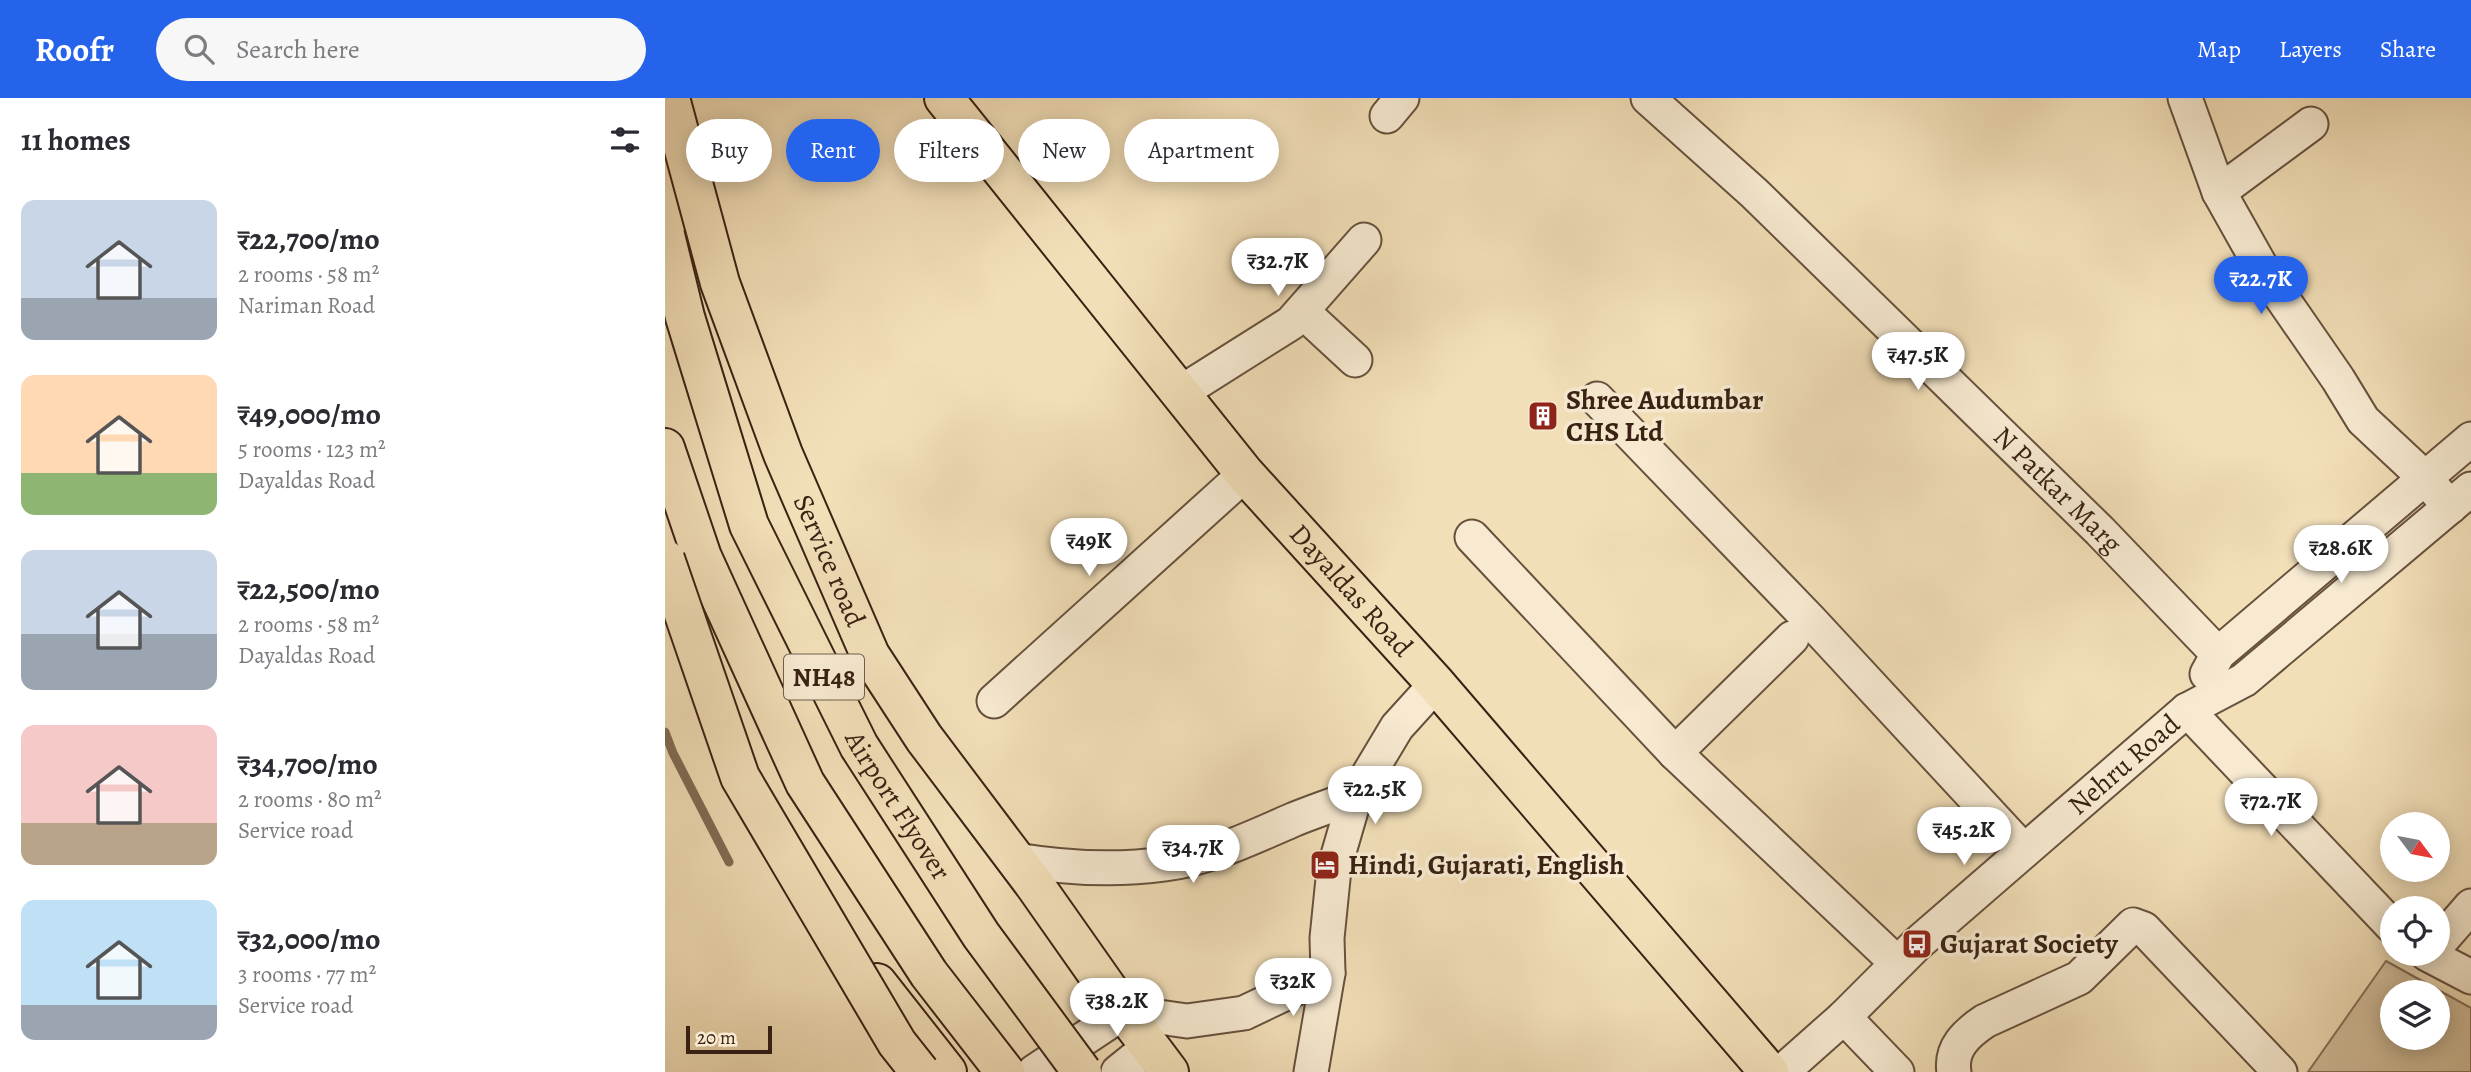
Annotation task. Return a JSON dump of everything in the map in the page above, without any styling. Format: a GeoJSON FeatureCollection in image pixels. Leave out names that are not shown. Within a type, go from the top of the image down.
{"type":"FeatureCollection","features":[{"type":"Feature","properties":{"kind":"main road","name":"Service road"},"geometry":{"type":"LineString","coordinates":[[670,98],[720,283],[783,454],[870,656],[924,738],[1016,860],[1159,1060]]}},
{"type":"Feature","properties":{"kind":"main road","name":"Dayaldas Road"},"geometry":{"type":"LineString","coordinates":[[944,98],[1245,474],[1436,684],[1769,1072]]}},
{"type":"Feature","properties":{"kind":"main road","name":"Airport Flyover"},"geometry":{"type":"LineString","coordinates":[[665,235],[685,317],[749,525],[852,734],[981,935],[1081,1072]]}},
{"type":"Feature","properties":{"kind":"main road","name":"NH48"},"geometry":{"type":"LineString","coordinates":[[665,448],[702,556],[805,783],[929,974],[1005,1072]]}},
{"type":"Feature","properties":{"kind":"main road"},"geometry":{"type":"LineString","coordinates":[[665,559],[740,777],[897,1043],[921,1072]]}},
{"type":"Feature","properties":{"kind":"main road"},"geometry":{"type":"LineString","coordinates":[[665,593],[764,793],[883,992],[947,1072]]}},
{"type":"Feature","properties":{"kind":"street","name":"N Patkar Marg"},"geometry":{"type":"LineString","coordinates":[[1648,98],[1754,193],[2100,531],[2218,654]]}},
{"type":"Feature","properties":{"kind":"street"},"geometry":{"type":"LineString","coordinates":[[2185,98],[2219,192],[2264,272],[2363,420],[2425,478],[2461,498]]}},
{"type":"Feature","properties":{"kind":"street"},"geometry":{"type":"LineString","coordinates":[[2219,192],[2311,124]]}},
{"type":"Feature","properties":{"kind":"street"},"geometry":{"type":"LineString","coordinates":[[1180,393],[1291,323],[1364,240]]}},
{"type":"Feature","properties":{"kind":"street"},"geometry":{"type":"LineString","coordinates":[[1302,311],[1355,360]]}},
{"type":"Feature","properties":{"kind":"street"},"geometry":{"type":"LineString","coordinates":[[1598,399],[1811,621],[2024,851]]}},
{"type":"Feature","properties":{"kind":"street","name":"Nehru Road"},"geometry":{"type":"LineString","coordinates":[[2187,709],[2218,654],[2471,439]]}},
{"type":"Feature","properties":{"kind":"street"},"geometry":{"type":"LineString","coordinates":[[994,701],[1245,474]]}},
{"type":"Feature","properties":{"kind":"street","name":"Nehru Road"},"geometry":{"type":"LineString","coordinates":[[1782,1072],[1844,1017],[1897,963],[2187,709],[2244,680],[2461,498]]}},
{"type":"Feature","properties":{"kind":"street"},"geometry":{"type":"LineString","coordinates":[[1472,537],[1675,753],[1897,963]]}},
{"type":"Feature","properties":{"kind":"street"},"geometry":{"type":"LineString","coordinates":[[1675,753],[1792,638]]}},
{"type":"Feature","properties":{"kind":"street"},"geometry":{"type":"LineString","coordinates":[[1311,1072],[1328,973],[1327,938],[1334,870],[1355,797],[1397,727],[1436,684]]}},
{"type":"Feature","properties":{"kind":"street"},"geometry":{"type":"LineString","coordinates":[[2187,709],[2380,913]]}},
{"type":"Feature","properties":{"kind":"street"},"geometry":{"type":"LineString","coordinates":[[1016,860],[1061,867],[1108,868],[1166,864],[1244,841],[1355,797]]}},
{"type":"Feature","properties":{"kind":"street"},"geometry":{"type":"LineString","coordinates":[[2450,930],[2471,906]]}},
{"type":"Feature","properties":{"kind":"street"},"geometry":{"type":"LineString","coordinates":[[1954,1072],[1956,1049],[1973,1029],[2079,978],[2133,925],[2144,929],[2280,1072]]}},
{"type":"Feature","properties":{"kind":"street"},"geometry":{"type":"LineString","coordinates":[[2450,964],[2471,977]]}},
{"type":"Feature","properties":{"kind":"street"},"geometry":{"type":"LineString","coordinates":[[1034,1072],[1124,1012],[1187,1021],[1244,1013],[1328,973]]}},
{"type":"Feature","properties":{"kind":"street"},"geometry":{"type":"LineString","coordinates":[[1844,1017],[1901,1071]]}},
{"type":"Feature","properties":{"kind":"street"},"geometry":{"type":"LineString","coordinates":[[1118,1072],[1159,1060]]}},
{"type":"Feature","properties":{"kind":"shaded area"},"geometry":{"type":"Polygon","coordinates":[[[2382,966],[2395,966],[2420,980],[2380,980],[2380,1050],[2450,1050],[2450,996],[2471,1008],[2471,1072],[2308,1072],[2382,966]]]}},
{"type":"Feature","properties":{"kind":"waterway"},"geometry":{"type":"LineString","coordinates":[[665,732],[729,862]]}},
{"type":"Feature","properties":{"kind":"place","name":"Shree Audumbar CHS Ltd"},"geometry":{"type":"Point","coordinates":[1543,416]}},
{"type":"Feature","properties":{"kind":"place","name":"Hindi, Gujarati, English"},"geometry":{"type":"Point","coordinates":[1325,865]}},
{"type":"Feature","properties":{"kind":"place","name":"Gujarat Society"},"geometry":{"type":"Point","coordinates":[1917,944]}}]}
